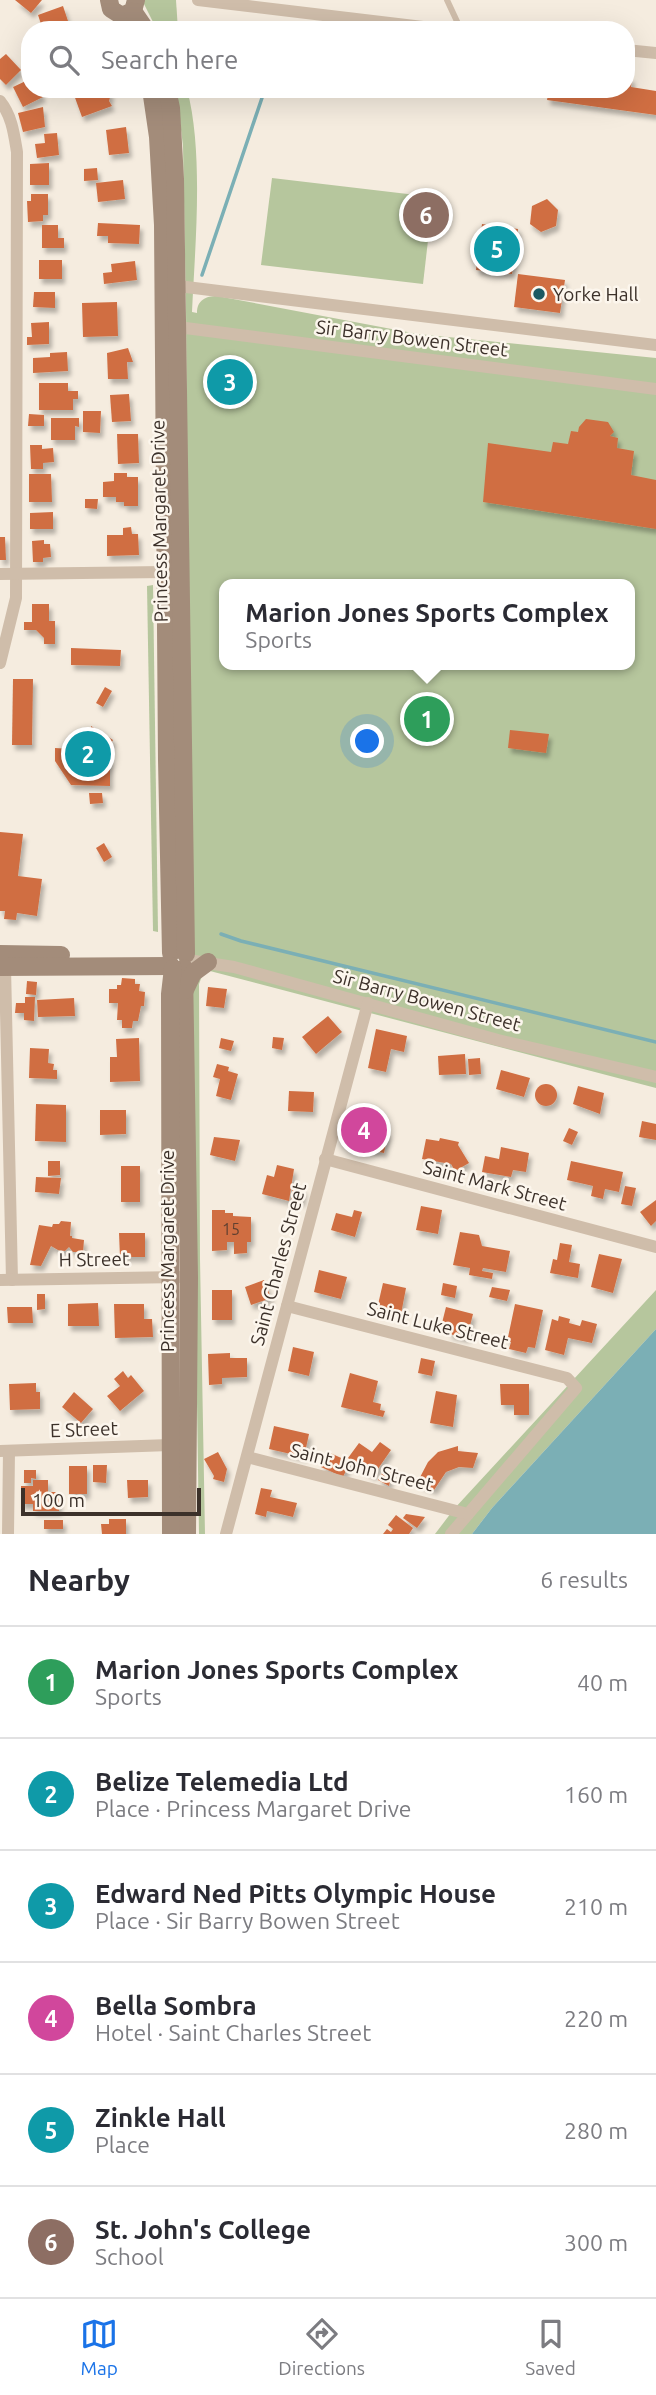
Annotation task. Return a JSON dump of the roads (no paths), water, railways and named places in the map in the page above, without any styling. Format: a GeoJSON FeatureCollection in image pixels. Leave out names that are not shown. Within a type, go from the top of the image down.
{"type":"FeatureCollection","features":[{"type":"Feature","properties":{"kind":"main road"},"geometry":{"type":"LineString","coordinates":[[110,4],[126,15],[138,4],[143,21]]}},
{"type":"Feature","properties":{"kind":"main road"},"geometry":{"type":"LineString","coordinates":[[110,4],[121,21]]}},
{"type":"Feature","properties":{"kind":"main road","name":"Princess Margaret Drive"},"geometry":{"type":"LineString","coordinates":[[152,98],[162,179],[170,326],[178,960],[170,994],[187,1534]]}},
{"type":"Feature","properties":{"kind":"main road","name":"Princess Margaret Drive"},"geometry":{"type":"LineString","coordinates":[[168,98],[173,136],[169,285]]}},
{"type":"Feature","properties":{"kind":"main road","name":"Princess Margaret Drive"},"geometry":{"type":"LineString","coordinates":[[170,326],[165,572],[178,960],[186,990],[181,1278],[170,1445],[171,1534]]}},
{"type":"Feature","properties":{"kind":"main road"},"geometry":{"type":"LineString","coordinates":[[2,963],[178,960]]}},
{"type":"Feature","properties":{"kind":"main road"},"geometry":{"type":"LineString","coordinates":[[186,990],[193,973],[208,962]]}},
{"type":"Feature","properties":{"kind":"street"},"geometry":{"type":"LineString","coordinates":[[198,0],[284,5],[389,21]]}},
{"type":"Feature","properties":{"kind":"street"},"geometry":{"type":"LineString","coordinates":[[635,51],[656,53]]}},
{"type":"Feature","properties":{"kind":"street"},"geometry":{"type":"LineString","coordinates":[[0,101],[6,108],[13,129],[16,152],[16,597],[0,663]]}},
{"type":"Feature","properties":{"kind":"street"},"geometry":{"type":"LineString","coordinates":[[169,285],[656,345]]}},
{"type":"Feature","properties":{"kind":"street","name":"Sir Barry Bowen Street"},"geometry":{"type":"LineString","coordinates":[[170,326],[656,389]]}},
{"type":"Feature","properties":{"kind":"street"},"geometry":{"type":"LineString","coordinates":[[0,574],[165,572]]}},
{"type":"Feature","properties":{"kind":"street","name":"Sir Barry Bowen Street"},"geometry":{"type":"LineString","coordinates":[[178,960],[208,962],[499,1040],[656,1077]]}},
{"type":"Feature","properties":{"kind":"street"},"geometry":{"type":"LineString","coordinates":[[2,963],[6,1280]]}},
{"type":"Feature","properties":{"kind":"street","name":"Saint Charles Street"},"geometry":{"type":"LineString","coordinates":[[226,1534],[368,1003]]}},
{"type":"Feature","properties":{"kind":"street","name":"Saint Mark Street"},"geometry":{"type":"LineString","coordinates":[[325,1159],[656,1247]]}},
{"type":"Feature","properties":{"kind":"street","name":"H Street"},"geometry":{"type":"LineString","coordinates":[[6,1280],[181,1278]]}},
{"type":"Feature","properties":{"kind":"street","name":"Saint Luke Street"},"geometry":{"type":"LineString","coordinates":[[286,1306],[568,1378],[576,1388],[467,1514]]}},
{"type":"Feature","properties":{"kind":"street","name":"E Street"},"geometry":{"type":"LineString","coordinates":[[4,1451],[170,1445]]}},
{"type":"Feature","properties":{"kind":"street"},"geometry":{"type":"LineString","coordinates":[[4,1451],[8,1534]]}},
{"type":"Feature","properties":{"kind":"street","name":"Saint John Street"},"geometry":{"type":"LineString","coordinates":[[247,1457],[467,1514]]}},
{"type":"Feature","properties":{"kind":"street"},"geometry":{"type":"LineString","coordinates":[[451,1534],[467,1514]]}},
{"type":"Feature","properties":{"kind":"lane"},"geometry":{"type":"LineString","coordinates":[[447,0],[457,21]]}},
{"type":"Feature","properties":{"kind":"water"},"geometry":{"type":"Polygon","coordinates":[[[656,1329],[656,1534],[472,1534],[492,1508],[656,1329]]]}},
{"type":"Feature","properties":{"kind":"waterway"},"geometry":{"type":"LineString","coordinates":[[202,275],[262,98]]}},
{"type":"Feature","properties":{"kind":"waterway"},"geometry":{"type":"LineString","coordinates":[[221,934],[656,1042]]}},
{"type":"Feature","properties":{"kind":"place","name":"St. John's College"},"geometry":{"type":"Point","coordinates":[426,215]}},
{"type":"Feature","properties":{"kind":"place","name":"Zinkle Hall"},"geometry":{"type":"Point","coordinates":[497,249]}},
{"type":"Feature","properties":{"kind":"place","name":"Yorke Hall"},"geometry":{"type":"Point","coordinates":[539,294]}},
{"type":"Feature","properties":{"kind":"place","name":"Edward Ned Pitts Olympic House"},"geometry":{"type":"Point","coordinates":[230,382]}},
{"type":"Feature","properties":{"kind":"place","name":"Marion Jones Sports Complex"},"geometry":{"type":"Point","coordinates":[427,719]}},
{"type":"Feature","properties":{"kind":"place","name":"Belize Telemedia Ltd"},"geometry":{"type":"Point","coordinates":[88,754]}},
{"type":"Feature","properties":{"kind":"place","name":"Bella Sombra"},"geometry":{"type":"Point","coordinates":[364,1130]}}]}
